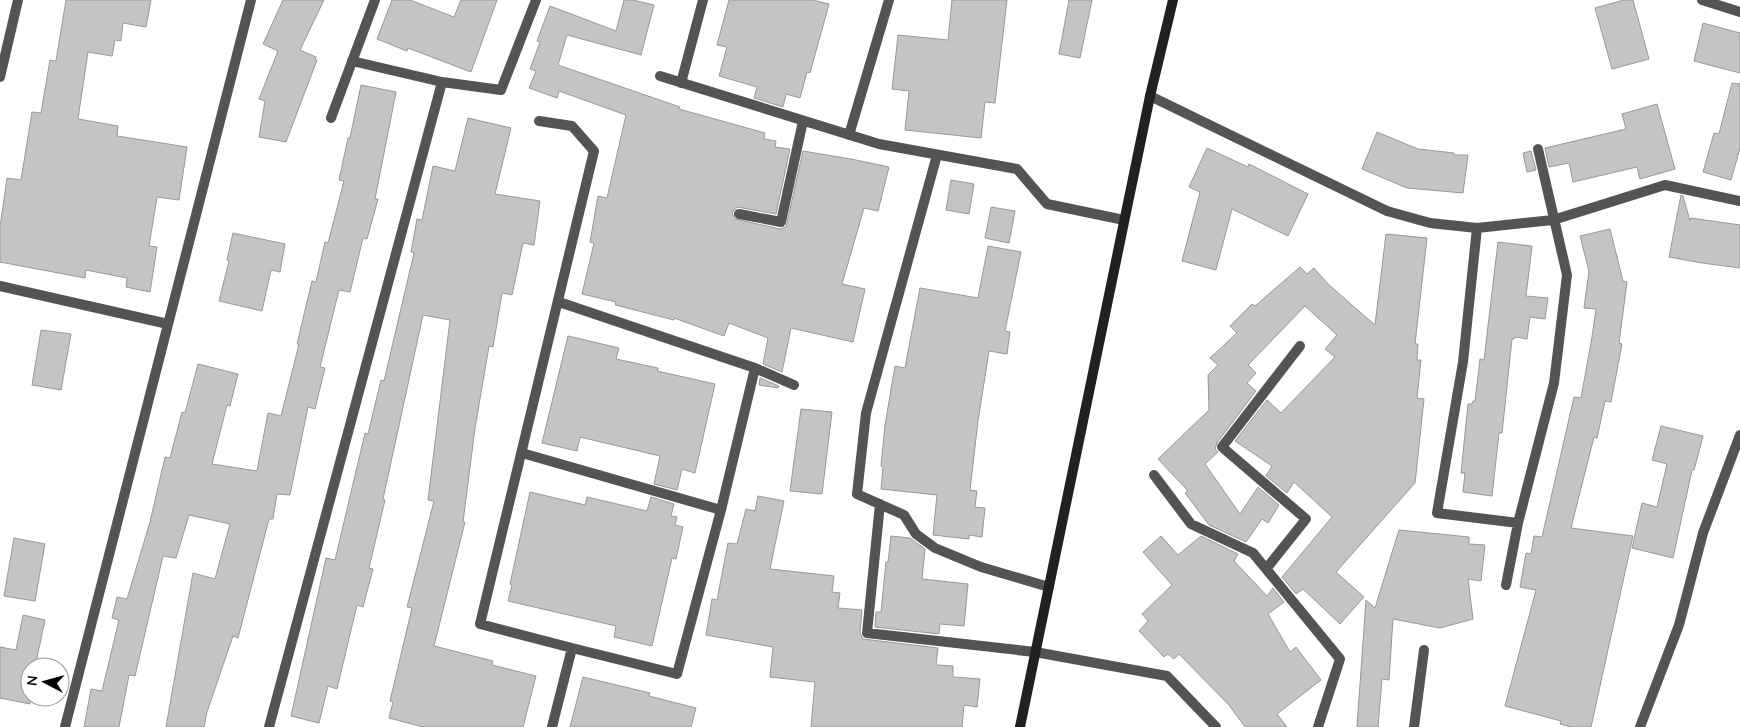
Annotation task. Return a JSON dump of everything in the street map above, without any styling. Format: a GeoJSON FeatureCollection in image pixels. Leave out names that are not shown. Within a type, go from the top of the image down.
{"type":"FeatureCollection","features":[{"type":"Feature","properties":{"kind":"street"},"geometry":{"type":"LineString","coordinates":[[0,77],[18,0]]}},
{"type":"Feature","properties":{"kind":"street"},"geometry":{"type":"LineString","coordinates":[[64,727],[252,0]]}},
{"type":"Feature","properties":{"kind":"street"},"geometry":{"type":"LineString","coordinates":[[331,118],[375,0]]}},
{"type":"Feature","properties":{"kind":"street"},"geometry":{"type":"LineString","coordinates":[[352,61],[442,82],[501,90],[536,0]]}},
{"type":"Feature","properties":{"kind":"street"},"geometry":{"type":"LineString","coordinates":[[680,83],[703,0]]}},
{"type":"Feature","properties":{"kind":"street"},"geometry":{"type":"LineString","coordinates":[[849,135],[889,0]]}},
{"type":"Feature","properties":{"kind":"street"},"geometry":{"type":"LineString","coordinates":[[1020,727],[1150,96],[1173,0]]}},
{"type":"Feature","properties":{"kind":"street"},"geometry":{"type":"LineString","coordinates":[[1702,0],[1740,12]]}},
{"type":"Feature","properties":{"kind":"street"},"geometry":{"type":"LineString","coordinates":[[660,76],[879,144],[1017,170],[1047,204],[1124,220]]}},
{"type":"Feature","properties":{"kind":"street"},"geometry":{"type":"LineString","coordinates":[[269,727],[442,82]]}},
{"type":"Feature","properties":{"kind":"street"},"geometry":{"type":"LineString","coordinates":[[1150,96],[1387,211],[1430,223],[1476,228],[1553,220],[1665,185],[1740,201]]}},
{"type":"Feature","properties":{"kind":"street"},"geometry":{"type":"LineString","coordinates":[[539,121],[572,126],[594,151],[480,624],[677,674],[721,510],[755,368]]}},
{"type":"Feature","properties":{"kind":"street"},"geometry":{"type":"LineString","coordinates":[[739,214],[781,222],[803,121]]}},
{"type":"Feature","properties":{"kind":"street"},"geometry":{"type":"LineString","coordinates":[[1506,585],[1518,524],[1554,384],[1567,275],[1538,149]]}},
{"type":"Feature","properties":{"kind":"street"},"geometry":{"type":"LineString","coordinates":[[937,155],[866,413],[858,494],[904,515],[916,534],[935,548],[981,567],[1048,587]]}},
{"type":"Feature","properties":{"kind":"street"},"geometry":{"type":"LineString","coordinates":[[1476,228],[1463,362],[1437,513],[1518,524]]}},
{"type":"Feature","properties":{"kind":"street"},"geometry":{"type":"LineString","coordinates":[[0,286],[168,324]]}},
{"type":"Feature","properties":{"kind":"street"},"geometry":{"type":"LineString","coordinates":[[559,302],[755,368],[794,385]]}},
{"type":"Feature","properties":{"kind":"street"},"geometry":{"type":"LineString","coordinates":[[1266,570],[1306,519],[1222,447],[1300,346]]}},
{"type":"Feature","properties":{"kind":"street"},"geometry":{"type":"LineString","coordinates":[[1640,727],[1679,625],[1703,533],[1740,435]]}},
{"type":"Feature","properties":{"kind":"street"},"geometry":{"type":"LineString","coordinates":[[522,453],[721,510]]}},
{"type":"Feature","properties":{"kind":"street"},"geometry":{"type":"LineString","coordinates":[[1154,475],[1191,524],[1253,553],[1340,659],[1318,727]]}},
{"type":"Feature","properties":{"kind":"street"},"geometry":{"type":"LineString","coordinates":[[880,504],[867,633],[1035,652],[1166,676],[1216,727]]}},
{"type":"Feature","properties":{"kind":"street"},"geometry":{"type":"LineString","coordinates":[[552,727],[572,648]]}},
{"type":"Feature","properties":{"kind":"street"},"geometry":{"type":"LineString","coordinates":[[1414,727],[1424,650]]}},
{"type":"Feature","properties":{"kind":"building"},"geometry":{"type":"Polygon","coordinates":[[[66,0],[151,0],[146,27],[123,23],[121,41],[115,40],[112,56],[88,52],[78,119],[118,126],[117,136],[187,147],[179,200],[157,197],[149,246],[157,247],[150,292],[126,287],[127,278],[86,270],[85,278],[0,262],[0,227],[7,178],[21,180],[32,112],[41,113],[50,60],[56,61],[66,0]]]}},
{"type":"Feature","properties":{"kind":"building"},"geometry":{"type":"Polygon","coordinates":[[[283,0],[324,0],[300,50],[316,57],[315,60],[317,60],[286,142],[259,137],[265,101],[259,99],[278,51],[263,44],[283,0]]]}},
{"type":"Feature","properties":{"kind":"building"},"geometry":{"type":"Polygon","coordinates":[[[392,0],[410,0],[454,17],[461,0],[497,0],[471,72],[408,48],[407,51],[377,39],[392,0]]]}},
{"type":"Feature","properties":{"kind":"building"},"geometry":{"type":"Polygon","coordinates":[[[624,0],[654,5],[641,55],[567,35],[558,65],[680,107],[679,109],[765,133],[764,139],[776,141],[775,147],[790,149],[776,214],[737,207],[732,213],[735,219],[780,229],[786,227],[803,151],[889,167],[878,211],[864,208],[842,284],[865,289],[853,342],[791,328],[782,372],[763,364],[768,338],[729,323],[724,336],[674,318],[674,320],[615,305],[616,302],[582,294],[594,243],[590,242],[598,196],[607,198],[626,115],[559,91],[557,98],[529,88],[536,71],[530,69],[540,42],[537,41],[550,6],[616,31],[624,0]]]}},
{"type":"Feature","properties":{"kind":"building"},"geometry":{"type":"Polygon","coordinates":[[[729,0],[813,0],[829,4],[810,73],[807,72],[800,98],[786,94],[783,107],[754,98],[757,87],[719,76],[727,47],[717,45],[729,0]]]}},
{"type":"Feature","properties":{"kind":"building"},"geometry":{"type":"Polygon","coordinates":[[[952,0],[1007,0],[995,103],[985,102],[981,138],[905,130],[909,91],[892,89],[898,35],[948,40],[952,0]]]}},
{"type":"Feature","properties":{"kind":"building"},"geometry":{"type":"Polygon","coordinates":[[[1069,0],[1092,0],[1080,58],[1059,54],[1069,0]]]}},
{"type":"Feature","properties":{"kind":"building"},"geometry":{"type":"Polygon","coordinates":[[[1624,0],[1633,0],[1649,59],[1612,69],[1595,8],[1624,0]]]}},
{"type":"Feature","properties":{"kind":"building"},"geometry":{"type":"Polygon","coordinates":[[[1703,23],[1740,33],[1740,73],[1694,61],[1703,23]]]}},
{"type":"Feature","properties":{"kind":"building"},"geometry":{"type":"Polygon","coordinates":[[[1732,83],[1740,84],[1740,148],[1731,180],[1703,172],[1714,133],[1719,134],[1732,83]]]}},
{"type":"Feature","properties":{"kind":"building"},"geometry":{"type":"Polygon","coordinates":[[[361,85],[396,92],[375,199],[378,199],[367,239],[363,238],[350,292],[339,290],[320,367],[325,368],[315,409],[308,407],[290,495],[277,494],[273,519],[269,519],[238,638],[233,636],[207,712],[204,727],[166,727],[193,573],[215,579],[230,524],[189,515],[176,558],[163,556],[135,676],[129,675],[119,727],[84,727],[91,689],[102,691],[119,620],[112,618],[117,597],[127,599],[150,522],[165,457],[170,458],[182,412],[185,413],[198,364],[238,374],[230,406],[227,405],[212,464],[257,471],[268,413],[281,416],[312,281],[316,282],[325,242],[328,243],[344,181],[339,180],[361,85]]]}},
{"type":"Feature","properties":{"kind":"building"},"geometry":{"type":"Polygon","coordinates":[[[1657,104],[1675,169],[1640,179],[1637,167],[1573,182],[1569,163],[1549,167],[1545,148],[1626,129],[1622,114],[1657,104]]]}},
{"type":"Feature","properties":{"kind":"building"},"geometry":{"type":"Polygon","coordinates":[[[468,118],[511,128],[495,194],[540,201],[534,245],[523,243],[512,295],[502,293],[493,347],[489,346],[475,428],[463,522],[465,522],[434,646],[493,661],[492,665],[536,676],[523,727],[423,727],[389,718],[393,702],[390,701],[412,608],[407,607],[434,501],[428,500],[450,320],[423,315],[369,568],[373,569],[363,607],[357,605],[337,689],[328,686],[319,723],[291,716],[326,558],[335,560],[365,433],[368,434],[381,380],[384,381],[414,253],[411,252],[417,219],[422,220],[433,166],[455,171],[468,118]]]}},
{"type":"Feature","properties":{"kind":"building"},"geometry":{"type":"Polygon","coordinates":[[[1377,132],[1418,149],[1454,153],[1454,155],[1468,155],[1463,193],[1407,188],[1362,169],[1377,132]]]}},
{"type":"Feature","properties":{"kind":"building"},"geometry":{"type":"Polygon","coordinates":[[[1207,148],[1248,167],[1249,164],[1308,194],[1288,236],[1232,209],[1216,270],[1182,261],[1200,192],[1189,187],[1207,148]]]}},
{"type":"Feature","properties":{"kind":"building"},"geometry":{"type":"Polygon","coordinates":[[[1531,151],[1536,170],[1527,172],[1523,153],[1531,151]]]}},
{"type":"Feature","properties":{"kind":"building"},"geometry":{"type":"Polygon","coordinates":[[[951,180],[974,184],[969,214],[946,210],[951,180]]]}},
{"type":"Feature","properties":{"kind":"building"},"geometry":{"type":"Polygon","coordinates":[[[1681,195],[1683,196],[1690,221],[1691,218],[1740,225],[1740,268],[1669,257],[1681,195]]]}},
{"type":"Feature","properties":{"kind":"building"},"geometry":{"type":"Polygon","coordinates":[[[991,207],[1015,211],[1009,243],[985,238],[991,207]]]}},
{"type":"Feature","properties":{"kind":"building"},"geometry":{"type":"Polygon","coordinates":[[[1610,229],[1623,281],[1627,282],[1619,343],[1622,344],[1611,402],[1605,401],[1597,438],[1594,437],[1571,528],[1633,536],[1591,727],[1571,727],[1560,724],[1561,721],[1505,706],[1536,590],[1520,587],[1526,553],[1531,554],[1534,536],[1542,537],[1574,397],[1581,398],[1592,337],[1596,309],[1584,308],[1589,271],[1580,236],[1610,229]]]}},
{"type":"Feature","properties":{"kind":"building"},"geometry":{"type":"Polygon","coordinates":[[[233,233],[285,244],[280,272],[271,270],[262,311],[219,301],[229,261],[227,260],[233,233]]]}},
{"type":"Feature","properties":{"kind":"building"},"geometry":{"type":"Polygon","coordinates":[[[1386,234],[1427,238],[1415,344],[1418,344],[1417,360],[1421,360],[1417,398],[1424,399],[1415,483],[1336,572],[1364,597],[1340,624],[1303,589],[1296,594],[1282,577],[1332,517],[1294,482],[1287,493],[1266,476],[1272,466],[1235,441],[1267,400],[1281,413],[1335,357],[1325,349],[1337,335],[1305,306],[1248,365],[1256,373],[1247,383],[1256,391],[1217,443],[1215,449],[1218,452],[1205,464],[1240,514],[1258,487],[1279,505],[1268,523],[1262,519],[1246,542],[1209,525],[1185,493],[1188,491],[1158,459],[1209,410],[1208,375],[1218,365],[1210,358],[1237,333],[1230,326],[1252,304],[1255,306],[1300,267],[1307,274],[1314,268],[1328,284],[1375,325],[1386,234]]]}},
{"type":"Feature","properties":{"kind":"building"},"geometry":{"type":"Polygon","coordinates":[[[1498,242],[1532,246],[1526,296],[1548,298],[1545,319],[1530,317],[1527,339],[1515,337],[1512,339],[1502,433],[1499,433],[1492,496],[1463,492],[1465,473],[1461,473],[1468,404],[1472,404],[1475,401],[1480,359],[1484,360],[1498,242]]]}},
{"type":"Feature","properties":{"kind":"building"},"geometry":{"type":"Polygon","coordinates":[[[988,246],[1021,252],[1005,331],[1010,332],[1007,354],[989,351],[978,421],[970,490],[977,491],[975,507],[985,508],[982,537],[969,535],[969,539],[933,535],[937,495],[881,489],[885,425],[895,366],[905,368],[920,288],[978,298],[988,246]]]}},
{"type":"Feature","properties":{"kind":"building"},"geometry":{"type":"Polygon","coordinates":[[[41,330],[71,334],[61,390],[32,385],[41,330]]]}},
{"type":"Feature","properties":{"kind":"building"},"geometry":{"type":"Polygon","coordinates":[[[568,336],[619,348],[616,359],[658,368],[657,371],[715,384],[695,473],[682,469],[677,490],[654,484],[660,456],[580,437],[577,451],[542,443],[568,336]]]}},
{"type":"Feature","properties":{"kind":"building"},"geometry":{"type":"Polygon","coordinates":[[[760,378],[779,386],[778,388],[759,385],[760,378]]]}},
{"type":"Feature","properties":{"kind":"building"},"geometry":{"type":"Polygon","coordinates":[[[801,409],[832,412],[822,494],[790,491],[801,409]]]}},
{"type":"Feature","properties":{"kind":"building"},"geometry":{"type":"Polygon","coordinates":[[[1661,426],[1703,436],[1694,470],[1692,470],[1673,558],[1632,548],[1642,503],[1657,507],[1667,464],[1652,460],[1661,426]]]}},
{"type":"Feature","properties":{"kind":"building"},"geometry":{"type":"Polygon","coordinates":[[[530,492],[585,505],[587,497],[647,511],[651,497],[674,504],[671,516],[677,517],[675,525],[683,527],[676,559],[672,558],[652,646],[614,637],[616,626],[508,601],[530,492]]]}},
{"type":"Feature","properties":{"kind":"building"},"geometry":{"type":"Polygon","coordinates":[[[758,496],[784,501],[770,569],[834,576],[832,592],[840,593],[838,608],[862,610],[860,633],[863,639],[938,648],[936,665],[953,666],[953,677],[980,679],[977,707],[964,705],[962,727],[811,727],[815,682],[770,677],[773,647],[706,635],[712,599],[717,600],[728,543],[737,544],[746,509],[755,511],[758,496]]]}},
{"type":"Feature","properties":{"kind":"building"},"geometry":{"type":"Polygon","coordinates":[[[1399,530],[1469,537],[1469,544],[1485,545],[1481,581],[1468,579],[1473,619],[1440,628],[1393,619],[1389,680],[1382,679],[1378,727],[1357,727],[1366,600],[1375,608],[1399,530]]]}},
{"type":"Feature","properties":{"kind":"building"},"geometry":{"type":"Polygon","coordinates":[[[891,536],[910,538],[925,549],[922,579],[968,584],[964,626],[940,624],[939,634],[875,627],[876,612],[881,612],[886,562],[888,562],[891,536]]]}},
{"type":"Feature","properties":{"kind":"building"},"geometry":{"type":"Polygon","coordinates":[[[1161,536],[1178,555],[1201,536],[1238,554],[1234,561],[1267,596],[1273,588],[1284,602],[1268,614],[1290,652],[1296,647],[1321,680],[1277,714],[1287,727],[1245,727],[1229,705],[1179,654],[1174,659],[1168,654],[1164,657],[1139,631],[1148,621],[1142,614],[1172,585],[1143,552],[1161,536]]]}},
{"type":"Feature","properties":{"kind":"building"},"geometry":{"type":"Polygon","coordinates":[[[14,538],[45,544],[35,601],[4,596],[14,538]]]}},
{"type":"Feature","properties":{"kind":"building"},"geometry":{"type":"Polygon","coordinates":[[[23,615],[45,620],[37,657],[20,657],[20,702],[0,698],[0,647],[16,650],[23,615]]]}},
{"type":"Feature","properties":{"kind":"building"},"geometry":{"type":"Polygon","coordinates":[[[583,677],[650,693],[649,696],[696,708],[691,727],[570,727],[583,677]]]}}]}
